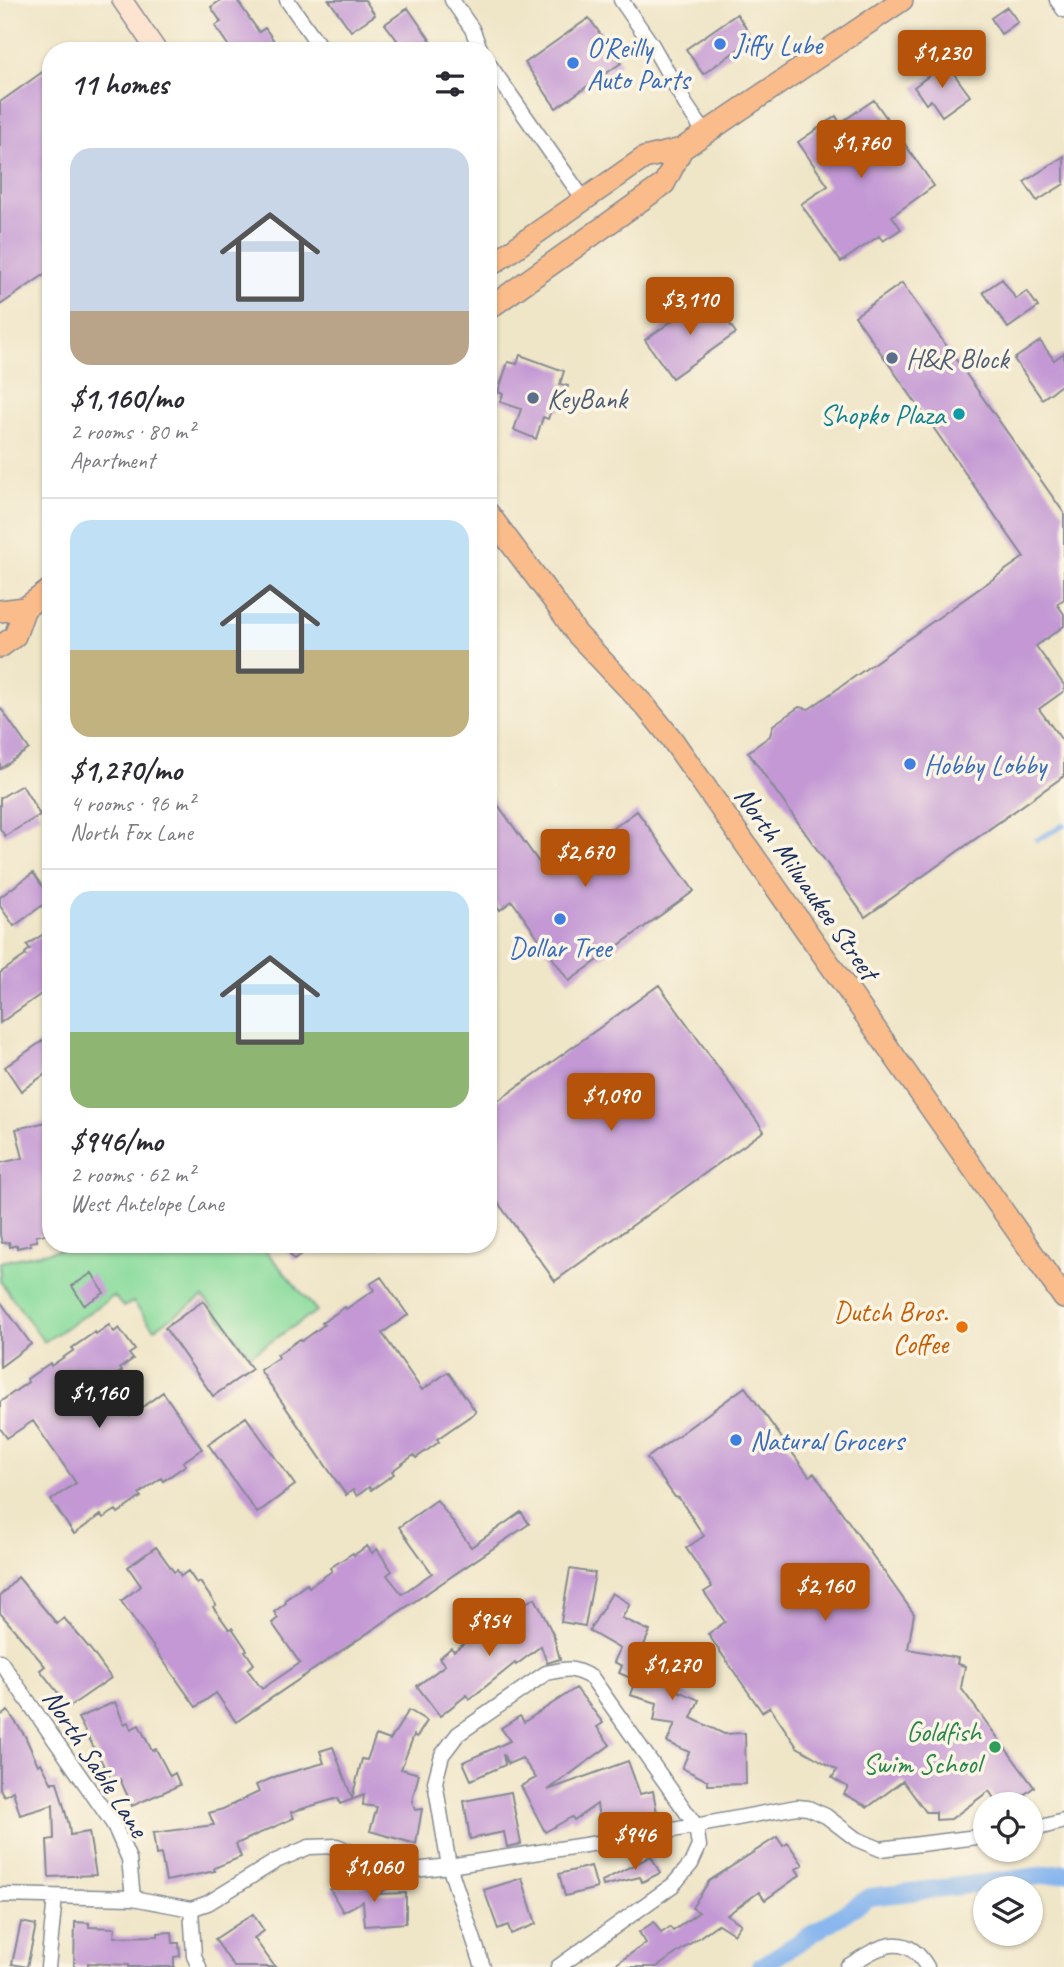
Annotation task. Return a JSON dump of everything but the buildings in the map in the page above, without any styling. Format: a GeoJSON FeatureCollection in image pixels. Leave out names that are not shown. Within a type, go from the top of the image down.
{"type":"FeatureCollection","features":[{"type":"Feature","properties":{"kind":"main road"},"geometry":{"type":"LineString","coordinates":[[122,0],[151,42]]}},
{"type":"Feature","properties":{"kind":"main road"},"geometry":{"type":"LineString","coordinates":[[497,261],[645,158],[682,149],[902,0]]}},
{"type":"Feature","properties":{"kind":"main road"},"geometry":{"type":"LineString","coordinates":[[497,303],[664,184],[682,149]]}},
{"type":"Feature","properties":{"kind":"main road","name":"North Milwaukee Street"},"geometry":{"type":"LineString","coordinates":[[497,525],[576,633],[645,706],[677,747],[1064,1298]]}},
{"type":"Feature","properties":{"kind":"main road"},"geometry":{"type":"LineString","coordinates":[[0,611],[25,608],[42,596]]}},
{"type":"Feature","properties":{"kind":"main road"},"geometry":{"type":"LineString","coordinates":[[0,647],[15,636],[25,608]]}},
{"type":"Feature","properties":{"kind":"street"},"geometry":{"type":"LineString","coordinates":[[287,0],[317,42]]}},
{"type":"Feature","properties":{"kind":"street"},"geometry":{"type":"LineString","coordinates":[[452,0],[472,29],[477,42]]}},
{"type":"Feature","properties":{"kind":"street"},"geometry":{"type":"LineString","coordinates":[[621,0],[652,45],[705,133]]}},
{"type":"Feature","properties":{"kind":"street"},"geometry":{"type":"LineString","coordinates":[[1057,0],[1064,10]]}},
{"type":"Feature","properties":{"kind":"street"},"geometry":{"type":"LineString","coordinates":[[497,76],[584,200]]}},
{"type":"Feature","properties":{"kind":"street","name":"North Sable Lane"},"geometry":{"type":"LineString","coordinates":[[0,1661],[114,1825],[129,1859],[133,1898]]}},
{"type":"Feature","properties":{"kind":"street"},"geometry":{"type":"LineString","coordinates":[[483,1967],[449,1866],[435,1782],[442,1755],[458,1734],[546,1673],[576,1670],[592,1678],[696,1826],[699,1846],[691,1864],[673,1885],[558,1967]]}},
{"type":"Feature","properties":{"kind":"street"},"geometry":{"type":"LineString","coordinates":[[0,1895],[133,1898],[191,1909],[208,1903],[276,1861],[309,1847],[337,1846],[397,1872],[617,1840],[797,1807],[808,1808],[827,1816],[856,1839],[880,1849],[973,1837]]}},
{"type":"Feature","properties":{"kind":"street"},"geometry":{"type":"LineString","coordinates":[[1043,1827],[1064,1821]]}},
{"type":"Feature","properties":{"kind":"street"},"geometry":{"type":"LineString","coordinates":[[48,1967],[55,1897]]}},
{"type":"Feature","properties":{"kind":"street"},"geometry":{"type":"LineString","coordinates":[[191,1909],[194,1956],[199,1967]]}},
{"type":"Feature","properties":{"kind":"street"},"geometry":{"type":"LineString","coordinates":[[847,1967],[888,1944],[906,1945],[921,1956],[927,1967]]}},
{"type":"Feature","properties":{"kind":"green space"},"geometry":{"type":"Polygon","coordinates":[[[43,1253],[268,1253],[317,1311],[250,1355],[203,1297],[154,1329],[133,1302],[123,1307],[114,1296],[44,1342],[0,1281],[0,1262],[43,1253]]]}},
{"type":"Feature","properties":{"kind":"waterway"},"geometry":{"type":"LineString","coordinates":[[1037,840],[1064,825]]}},
{"type":"Feature","properties":{"kind":"waterway"},"geometry":{"type":"LineString","coordinates":[[760,1967],[870,1897],[1064,1873]]}},
{"type":"Feature","properties":{"kind":"place","name":"Jiffy Lube"},"geometry":{"type":"Point","coordinates":[720,44]}},
{"type":"Feature","properties":{"kind":"place","name":"O'Reilly Auto Parts"},"geometry":{"type":"Point","coordinates":[573,63]}},
{"type":"Feature","properties":{"kind":"place","name":"H&R Block"},"geometry":{"type":"Point","coordinates":[892,358]}},
{"type":"Feature","properties":{"kind":"place","name":"KeyBank"},"geometry":{"type":"Point","coordinates":[533,398]}},
{"type":"Feature","properties":{"kind":"place","name":"Shopko Plaza"},"geometry":{"type":"Point","coordinates":[959,414]}},
{"type":"Feature","properties":{"kind":"place","name":"Hobby Lobby"},"geometry":{"type":"Point","coordinates":[910,764]}},
{"type":"Feature","properties":{"kind":"place","name":"Dollar Tree"},"geometry":{"type":"Point","coordinates":[560,919]}},
{"type":"Feature","properties":{"kind":"place","name":"Dutch Bros. Coffee"},"geometry":{"type":"Point","coordinates":[962,1327]}},
{"type":"Feature","properties":{"kind":"place","name":"Natural Grocers"},"geometry":{"type":"Point","coordinates":[736,1440]}},
{"type":"Feature","properties":{"kind":"place","name":"Goldfish Swim School"},"geometry":{"type":"Point","coordinates":[995,1747]}}]}
